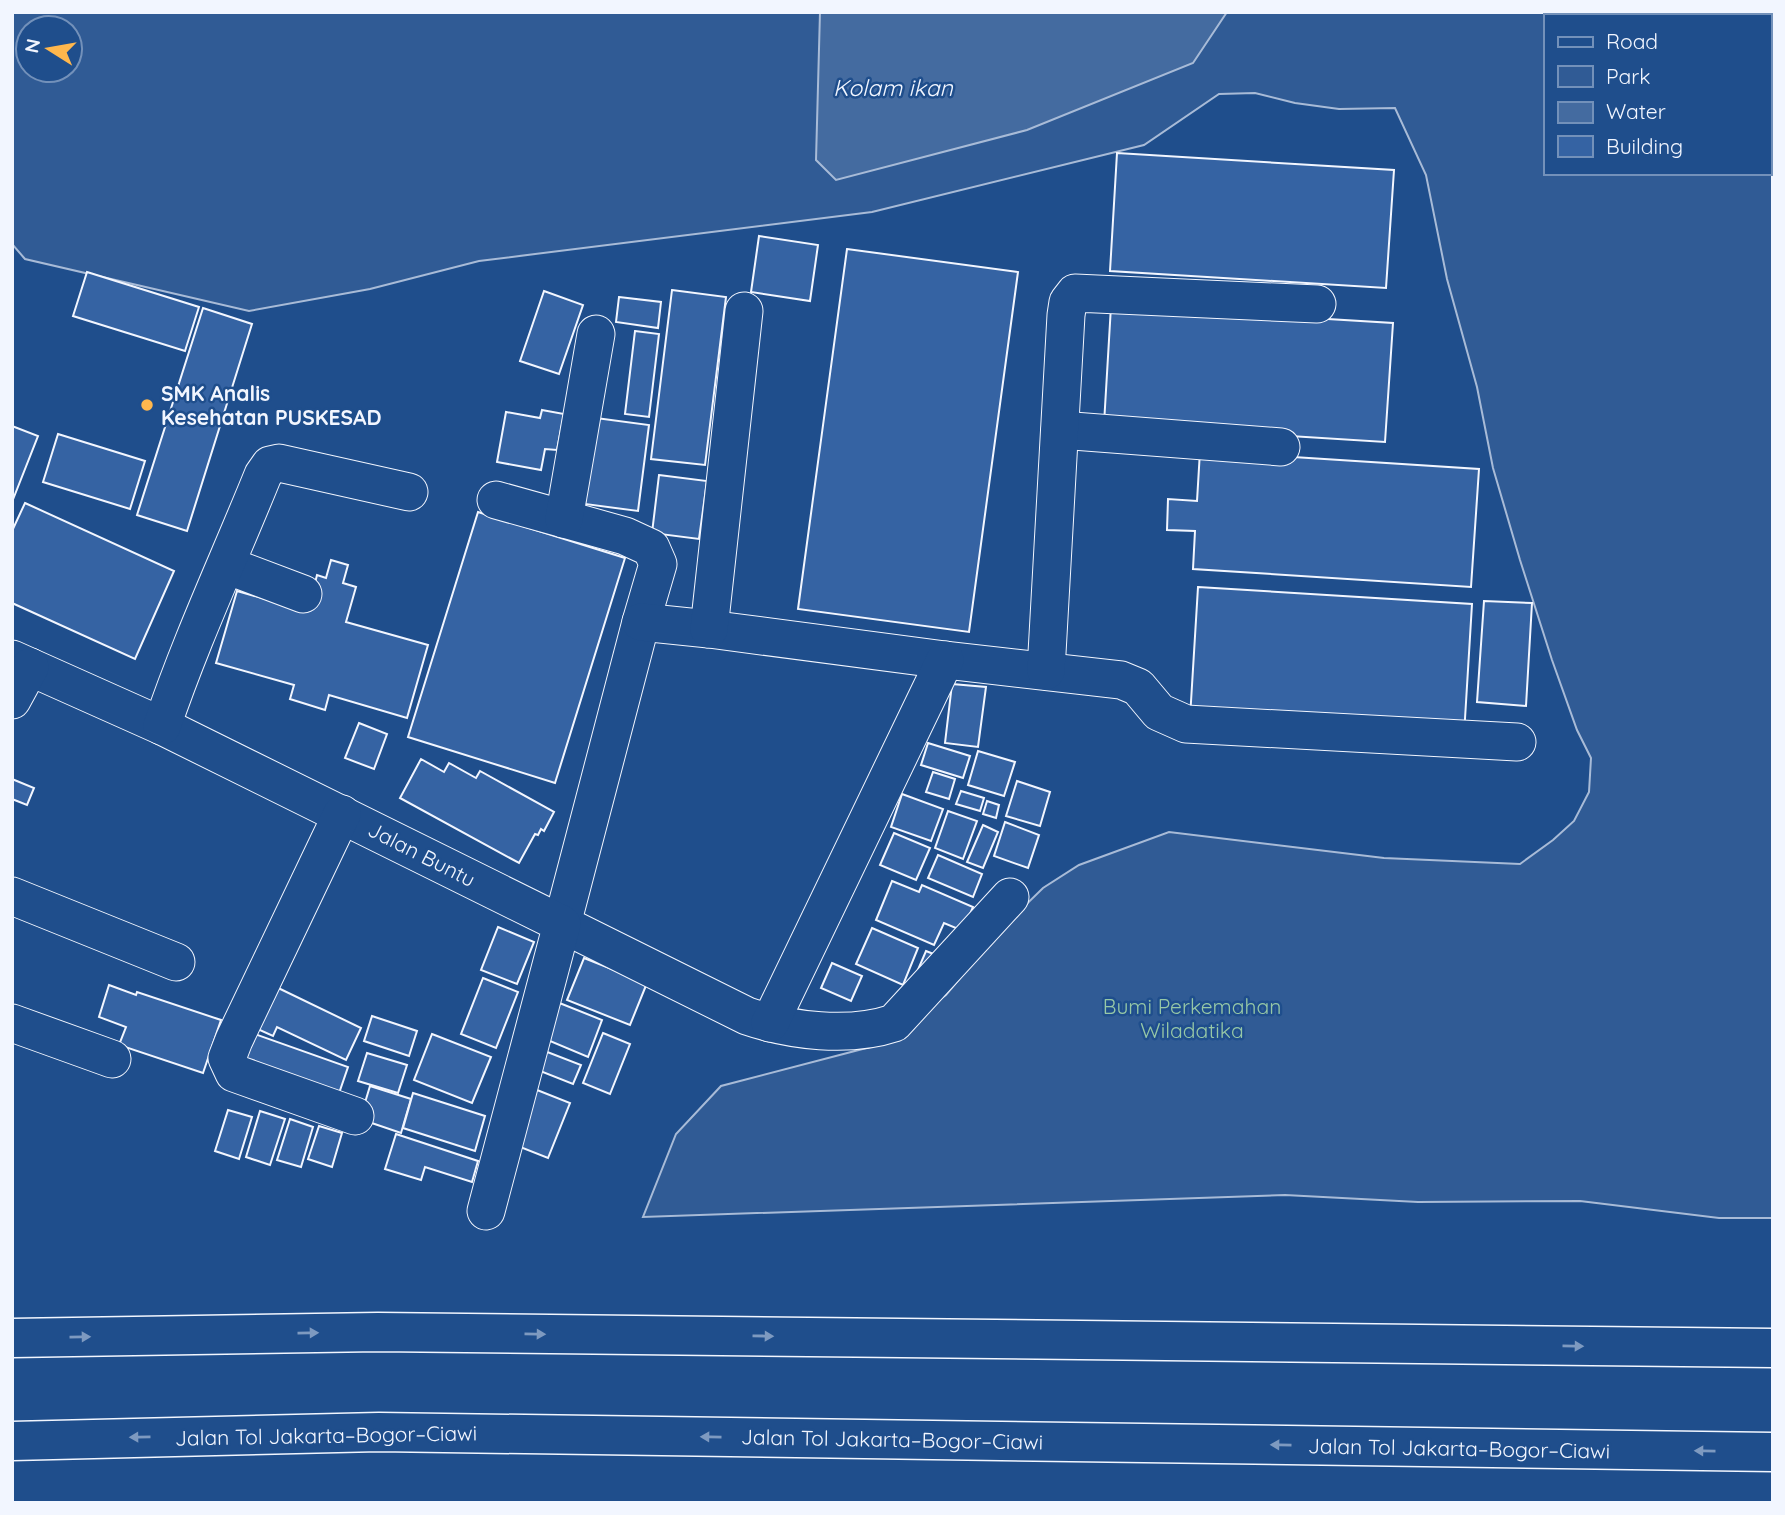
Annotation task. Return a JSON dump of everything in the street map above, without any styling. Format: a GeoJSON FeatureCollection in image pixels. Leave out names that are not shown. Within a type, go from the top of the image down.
{"type":"FeatureCollection","features":[{"type":"Feature","properties":{"kind":"highway"},"geometry":{"type":"LineString","coordinates":[[12,1338],[378,1332],[1773,1348]]}},
{"type":"Feature","properties":{"kind":"highway","name":"Jalan Tol Jakarta–Bogor–Ciawi"},"geometry":{"type":"LineString","coordinates":[[12,1441],[379,1432],[1773,1452]]}},
{"type":"Feature","properties":{"kind":"street"},"geometry":{"type":"LineString","coordinates":[[1046,671],[1066,315],[1068,302],[1074,293],[1317,304]]}},
{"type":"Feature","properties":{"kind":"street"},"geometry":{"type":"LineString","coordinates":[[709,629],[744,311]]}},
{"type":"Feature","properties":{"kind":"street"},"geometry":{"type":"LineString","coordinates":[[564,519],[596,334]]}},
{"type":"Feature","properties":{"kind":"street"},"geometry":{"type":"LineString","coordinates":[[1060,430],[1281,447]]}},
{"type":"Feature","properties":{"kind":"street"},"geometry":{"type":"LineString","coordinates":[[162,726],[193,641],[263,475],[270,465],[279,463],[409,492]]}},
{"type":"Feature","properties":{"kind":"street"},"geometry":{"type":"LineString","coordinates":[[486,1211],[658,564],[651,548],[625,536],[495,500]]}},
{"type":"Feature","properties":{"kind":"street"},"geometry":{"type":"LineString","coordinates":[[226,565],[303,594]]}},
{"type":"Feature","properties":{"kind":"street"},"geometry":{"type":"LineString","coordinates":[[641,622],[1121,680],[1138,687],[1159,712],[1186,724],[1517,742]]}},
{"type":"Feature","properties":{"kind":"street"},"geometry":{"type":"LineString","coordinates":[[770,1023],[945,660]]}},
{"type":"Feature","properties":{"kind":"street"},"geometry":{"type":"LineString","coordinates":[[12,700],[21,663]]}},
{"type":"Feature","properties":{"kind":"street","name":"Jalan Buntu"},"geometry":{"type":"LineString","coordinates":[[21,663],[162,726],[747,1016],[770,1023],[820,1031],[877,1029],[894,1023],[1010,897]]}},
{"type":"Feature","properties":{"kind":"street"},"geometry":{"type":"LineString","coordinates":[[342,814],[227,1058],[234,1073],[355,1116]]}},
{"type":"Feature","properties":{"kind":"street"},"geometry":{"type":"LineString","coordinates":[[12,896],[176,962]]}},
{"type":"Feature","properties":{"kind":"street"},"geometry":{"type":"LineString","coordinates":[[12,1023],[112,1059]]}},
{"type":"Feature","properties":{"kind":"green space","name":"Bumi Perkemahan Wiladatika"},"geometry":{"type":"Polygon","coordinates":[[[12,12],[1773,12],[1773,1218],[1719,1218],[1580,1201],[1418,1202],[1285,1195],[643,1217],[676,1134],[721,1086],[874,1046],[946,995],[999,931],[1043,888],[1079,865],[1169,832],[1384,858],[1520,864],[1574,821],[1589,792],[1591,758],[1577,730],[1520,560],[1493,468],[1477,387],[1447,279],[1426,175],[1395,108],[1339,109],[1295,103],[1255,93],[1219,94],[1144,145],[872,212],[479,261],[370,289],[249,311],[25,259],[12,244],[12,12]]]}},
{"type":"Feature","properties":{"kind":"water","name":"Kolam ikan"},"geometry":{"type":"Polygon","coordinates":[[[820,12],[1227,12],[1193,63],[1027,130],[836,180],[816,160],[820,12]]]}},
{"type":"Feature","properties":{"kind":"building"},"geometry":{"type":"Polygon","coordinates":[[[1117,153],[1394,170],[1386,288],[1110,271],[1117,153]]]}},
{"type":"Feature","properties":{"kind":"building"},"geometry":{"type":"Polygon","coordinates":[[[759,236],[818,245],[810,301],[751,292],[759,236]]]}},
{"type":"Feature","properties":{"kind":"building"},"geometry":{"type":"Polygon","coordinates":[[[847,249],[1018,272],[969,632],[798,609],[847,249]]]}},
{"type":"Feature","properties":{"kind":"building"},"geometry":{"type":"Polygon","coordinates":[[[87,272],[199,307],[185,351],[73,316],[87,272]]]}},
{"type":"Feature","properties":{"kind":"building"},"geometry":{"type":"Polygon","coordinates":[[[672,290],[726,297],[705,465],[651,459],[672,290]]]}},
{"type":"Feature","properties":{"kind":"building"},"geometry":{"type":"Polygon","coordinates":[[[544,291],[583,305],[559,374],[520,361],[544,291]]]}},
{"type":"Feature","properties":{"kind":"building"},"geometry":{"type":"Polygon","coordinates":[[[619,297],[661,302],[658,328],[616,322],[619,297]]]}},
{"type":"Feature","properties":{"kind":"building"},"geometry":{"type":"Polygon","coordinates":[[[1111,306],[1393,323],[1385,442],[1104,424],[1111,306]]]}},
{"type":"Feature","properties":{"kind":"building"},"geometry":{"type":"Polygon","coordinates":[[[203,308],[252,324],[187,531],[137,515],[203,308]]]}},
{"type":"Feature","properties":{"kind":"building"},"geometry":{"type":"Polygon","coordinates":[[[635,331],[659,334],[649,417],[625,414],[635,331]]]}},
{"type":"Feature","properties":{"kind":"building"},"geometry":{"type":"Polygon","coordinates":[[[542,410],[564,414],[557,450],[545,449],[541,470],[497,462],[506,412],[540,418],[542,410]]]}},
{"type":"Feature","properties":{"kind":"building"},"geometry":{"type":"Polygon","coordinates":[[[596,418],[649,425],[638,511],[585,504],[596,418]]]}},
{"type":"Feature","properties":{"kind":"building"},"geometry":{"type":"Polygon","coordinates":[[[12,426],[38,436],[12,502],[12,426]]]}},
{"type":"Feature","properties":{"kind":"building"},"geometry":{"type":"Polygon","coordinates":[[[58,434],[145,461],[130,509],[43,482],[58,434]]]}},
{"type":"Feature","properties":{"kind":"building"},"geometry":{"type":"Polygon","coordinates":[[[1200,451],[1479,469],[1471,587],[1193,569],[1195,531],[1167,530],[1168,499],[1197,501],[1200,451]]]}},
{"type":"Feature","properties":{"kind":"building"},"geometry":{"type":"Polygon","coordinates":[[[659,475],[707,481],[699,539],[652,533],[659,475]]]}},
{"type":"Feature","properties":{"kind":"building"},"geometry":{"type":"Polygon","coordinates":[[[25,503],[174,571],[135,659],[12,603],[12,531],[25,503]]]}},
{"type":"Feature","properties":{"kind":"building"},"geometry":{"type":"Polygon","coordinates":[[[478,512],[625,558],[555,783],[408,737],[478,512]]]}},
{"type":"Feature","properties":{"kind":"building"},"geometry":{"type":"Polygon","coordinates":[[[331,560],[348,565],[343,583],[356,587],[346,622],[428,645],[407,718],[329,695],[325,710],[290,699],[294,685],[216,663],[237,591],[308,611],[317,575],[326,578],[331,560]]]}},
{"type":"Feature","properties":{"kind":"building"},"geometry":{"type":"Polygon","coordinates":[[[1198,587],[1472,604],[1464,735],[1190,718],[1198,587]]]}},
{"type":"Feature","properties":{"kind":"building"},"geometry":{"type":"Polygon","coordinates":[[[1484,601],[1532,603],[1526,706],[1477,702],[1484,601]]]}},
{"type":"Feature","properties":{"kind":"building"},"geometry":{"type":"Polygon","coordinates":[[[952,684],[986,687],[978,747],[945,743],[952,684]]]}},
{"type":"Feature","properties":{"kind":"building"},"geometry":{"type":"Polygon","coordinates":[[[359,723],[387,734],[374,769],[345,758],[359,723]]]}},
{"type":"Feature","properties":{"kind":"building"},"geometry":{"type":"Polygon","coordinates":[[[928,743],[970,756],[963,778],[921,765],[928,743]]]}},
{"type":"Feature","properties":{"kind":"building"},"geometry":{"type":"Polygon","coordinates":[[[978,751],[1015,762],[1004,796],[968,785],[978,751]]]}},
{"type":"Feature","properties":{"kind":"building"},"geometry":{"type":"Polygon","coordinates":[[[421,759],[444,772],[449,763],[476,778],[480,771],[554,812],[544,831],[541,829],[538,835],[535,834],[519,863],[400,798],[421,759]]]}},
{"type":"Feature","properties":{"kind":"building"},"geometry":{"type":"Polygon","coordinates":[[[933,772],[955,779],[949,799],[926,792],[933,772]]]}},
{"type":"Feature","properties":{"kind":"building"},"geometry":{"type":"Polygon","coordinates":[[[12,779],[34,788],[27,805],[12,799],[12,779]]]}},
{"type":"Feature","properties":{"kind":"building"},"geometry":{"type":"Polygon","coordinates":[[[1017,781],[1050,792],[1040,826],[1006,816],[1017,781]]]}},
{"type":"Feature","properties":{"kind":"building"},"geometry":{"type":"Polygon","coordinates":[[[961,791],[984,798],[980,811],[956,804],[961,791]]]}},
{"type":"Feature","properties":{"kind":"building"},"geometry":{"type":"Polygon","coordinates":[[[902,794],[943,809],[931,841],[891,827],[902,794]]]}},
{"type":"Feature","properties":{"kind":"building"},"geometry":{"type":"Polygon","coordinates":[[[987,801],[999,805],[996,818],[983,814],[987,801]]]}},
{"type":"Feature","properties":{"kind":"building"},"geometry":{"type":"Polygon","coordinates":[[[948,811],[977,821],[963,859],[935,848],[948,811]]]}},
{"type":"Feature","properties":{"kind":"building"},"geometry":{"type":"Polygon","coordinates":[[[1005,822],[1039,835],[1028,868],[994,856],[1005,822]]]}},
{"type":"Feature","properties":{"kind":"building"},"geometry":{"type":"Polygon","coordinates":[[[983,825],[998,832],[983,868],[967,862],[983,825]]]}},
{"type":"Feature","properties":{"kind":"building"},"geometry":{"type":"Polygon","coordinates":[[[894,833],[930,848],[916,880],[880,865],[894,833]]]}},
{"type":"Feature","properties":{"kind":"building"},"geometry":{"type":"Polygon","coordinates":[[[938,855],[982,874],[973,897],[928,878],[938,855]]]}},
{"type":"Feature","properties":{"kind":"building"},"geometry":{"type":"Polygon","coordinates":[[[892,881],[919,892],[922,885],[973,907],[963,931],[944,923],[934,945],[876,920],[892,881]]]}},
{"type":"Feature","properties":{"kind":"building"},"geometry":{"type":"Polygon","coordinates":[[[498,927],[534,942],[517,984],[481,970],[498,927]]]}},
{"type":"Feature","properties":{"kind":"building"},"geometry":{"type":"Polygon","coordinates":[[[872,928],[918,948],[903,985],[856,964],[872,928]]]}},
{"type":"Feature","properties":{"kind":"building"},"geometry":{"type":"Polygon","coordinates":[[[926,951],[941,957],[917,972],[926,951]]]}},
{"type":"Feature","properties":{"kind":"building"},"geometry":{"type":"Polygon","coordinates":[[[584,958],[647,983],[630,1025],[567,1000],[584,958]]]}},
{"type":"Feature","properties":{"kind":"building"},"geometry":{"type":"Polygon","coordinates":[[[832,963],[862,976],[851,1001],[821,988],[832,963]]]}},
{"type":"Feature","properties":{"kind":"building"},"geometry":{"type":"Polygon","coordinates":[[[483,978],[518,992],[496,1048],[461,1034],[483,978]]]}},
{"type":"Feature","properties":{"kind":"building"},"geometry":{"type":"Polygon","coordinates":[[[109,985],[221,1020],[203,1073],[119,1045],[126,1027],[99,1017],[109,985]]]}},
{"type":"Feature","properties":{"kind":"building"},"geometry":{"type":"Polygon","coordinates":[[[272,985],[361,1028],[346,1060],[277,1027],[273,1036],[249,1025],[272,985]]]}},
{"type":"Feature","properties":{"kind":"building"},"geometry":{"type":"Polygon","coordinates":[[[552,1000],[602,1020],[588,1057],[538,1036],[552,1000]]]}},
{"type":"Feature","properties":{"kind":"building"},"geometry":{"type":"Polygon","coordinates":[[[372,1016],[417,1031],[409,1056],[364,1041],[372,1016]]]}},
{"type":"Feature","properties":{"kind":"building"},"geometry":{"type":"Polygon","coordinates":[[[249,1032],[348,1067],[336,1102],[237,1067],[249,1032]]]}},
{"type":"Feature","properties":{"kind":"building"},"geometry":{"type":"Polygon","coordinates":[[[603,1033],[630,1044],[610,1094],[583,1083],[603,1033]]]}},
{"type":"Feature","properties":{"kind":"building"},"geometry":{"type":"Polygon","coordinates":[[[432,1034],[491,1057],[472,1103],[414,1080],[432,1034]]]}},
{"type":"Feature","properties":{"kind":"building"},"geometry":{"type":"Polygon","coordinates":[[[537,1048],[581,1065],[573,1084],[530,1067],[537,1048]]]}},
{"type":"Feature","properties":{"kind":"building"},"geometry":{"type":"Polygon","coordinates":[[[367,1053],[407,1065],[398,1093],[358,1081],[367,1053]]]}},
{"type":"Feature","properties":{"kind":"building"},"geometry":{"type":"Polygon","coordinates":[[[370,1086],[411,1099],[401,1133],[360,1119],[370,1086]]]}},
{"type":"Feature","properties":{"kind":"building"},"geometry":{"type":"Polygon","coordinates":[[[532,1088],[570,1103],[548,1158],[510,1143],[532,1088]]]}},
{"type":"Feature","properties":{"kind":"building"},"geometry":{"type":"Polygon","coordinates":[[[413,1093],[485,1116],[475,1151],[403,1128],[413,1093]]]}},
{"type":"Feature","properties":{"kind":"building"},"geometry":{"type":"Polygon","coordinates":[[[228,1110],[252,1117],[239,1159],[215,1151],[228,1110]]]}},
{"type":"Feature","properties":{"kind":"building"},"geometry":{"type":"Polygon","coordinates":[[[260,1111],[285,1119],[270,1165],[246,1157],[260,1111]]]}},
{"type":"Feature","properties":{"kind":"building"},"geometry":{"type":"Polygon","coordinates":[[[290,1119],[313,1127],[301,1167],[277,1160],[290,1119]]]}},
{"type":"Feature","properties":{"kind":"building"},"geometry":{"type":"Polygon","coordinates":[[[319,1126],[342,1133],[332,1167],[308,1159],[319,1126]]]}},
{"type":"Feature","properties":{"kind":"building"},"geometry":{"type":"Polygon","coordinates":[[[396,1134],[478,1161],[472,1182],[425,1167],[421,1180],[385,1169],[396,1134]]]}},
{"type":"Feature","properties":{"kind":"place","name":"SMK Analis Kesehatan PUSKESAD"},"geometry":{"type":"Point","coordinates":[147,405]}}]}
